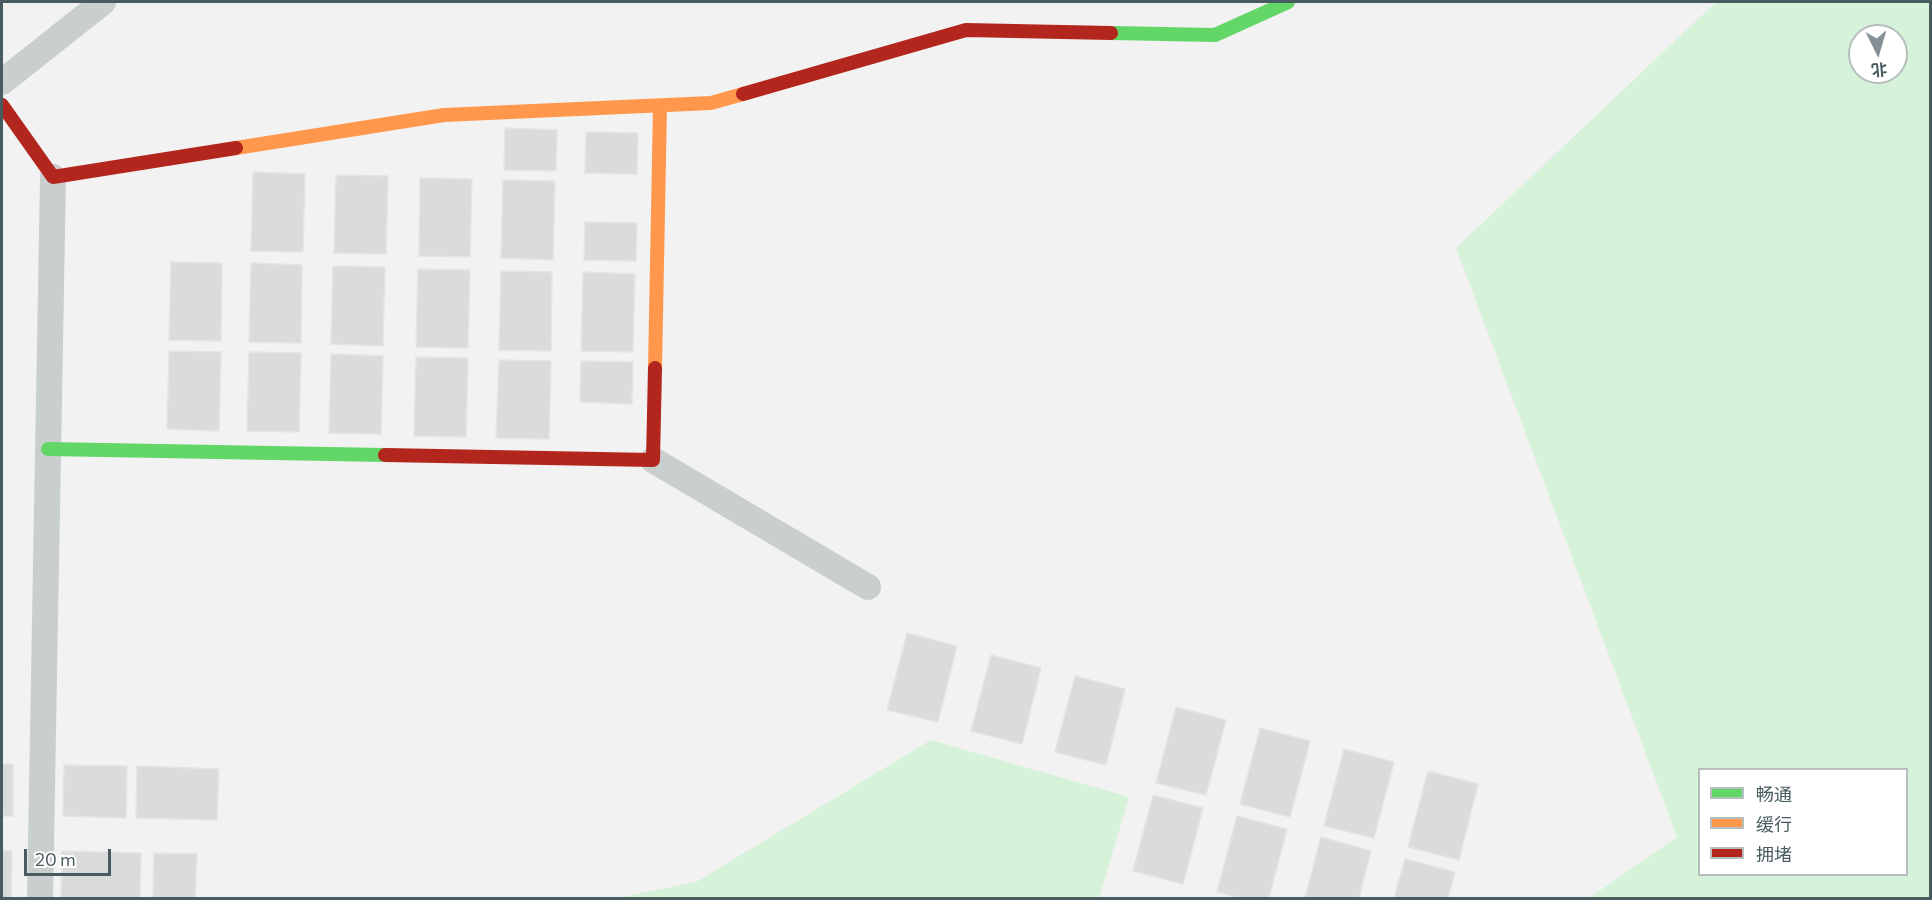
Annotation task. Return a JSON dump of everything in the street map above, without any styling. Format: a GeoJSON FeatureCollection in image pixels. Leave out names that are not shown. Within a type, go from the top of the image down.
{"type":"FeatureCollection","features":[{"type":"Feature","properties":{"kind":"street"},"geometry":{"type":"LineString","coordinates":[[2,82],[104,2]]}},
{"type":"Feature","properties":{"kind":"street"},"geometry":{"type":"LineString","coordinates":[[53,177],[444,115],[711,103],[966,30],[1215,35],[1288,2]]}},
{"type":"Feature","properties":{"kind":"street"},"geometry":{"type":"LineString","coordinates":[[2,105],[53,177],[40,898]]}},
{"type":"Feature","properties":{"kind":"street"},"geometry":{"type":"LineString","coordinates":[[653,460],[660,106]]}},
{"type":"Feature","properties":{"kind":"street"},"geometry":{"type":"LineString","coordinates":[[48,449],[653,460],[868,586]]}},
{"type":"Feature","properties":{"kind":"green space"},"geometry":{"type":"Polygon","coordinates":[[[1716,2],[1930,2],[1930,898],[1589,898],[1677,837],[1456,248],[1716,2]]]}},
{"type":"Feature","properties":{"kind":"green space"},"geometry":{"type":"Polygon","coordinates":[[[931,740],[1129,797],[1099,898],[617,898],[696,882],[931,740]]]}},
{"type":"Feature","properties":{"kind":"building"},"geometry":{"type":"Polygon","coordinates":[[[505,128],[557,130],[556,171],[504,170],[505,128]]]}},
{"type":"Feature","properties":{"kind":"building"},"geometry":{"type":"Polygon","coordinates":[[[586,132],[638,133],[637,174],[585,173],[586,132]]]}},
{"type":"Feature","properties":{"kind":"building"},"geometry":{"type":"Polygon","coordinates":[[[253,172],[305,174],[303,252],[251,251],[253,172]]]}},
{"type":"Feature","properties":{"kind":"building"},"geometry":{"type":"Polygon","coordinates":[[[336,175],[388,176],[386,254],[334,253],[336,175]]]}},
{"type":"Feature","properties":{"kind":"building"},"geometry":{"type":"Polygon","coordinates":[[[420,178],[472,179],[470,257],[419,256],[420,178]]]}},
{"type":"Feature","properties":{"kind":"building"},"geometry":{"type":"Polygon","coordinates":[[[503,180],[555,181],[553,260],[501,258],[503,180]]]}},
{"type":"Feature","properties":{"kind":"building"},"geometry":{"type":"Polygon","coordinates":[[[585,222],[637,223],[636,261],[584,260],[585,222]]]}},
{"type":"Feature","properties":{"kind":"building"},"geometry":{"type":"Polygon","coordinates":[[[171,262],[222,263],[221,341],[169,340],[171,262]]]}},
{"type":"Feature","properties":{"kind":"building"},"geometry":{"type":"Polygon","coordinates":[[[251,263],[302,265],[301,343],[249,342],[251,263]]]}},
{"type":"Feature","properties":{"kind":"building"},"geometry":{"type":"Polygon","coordinates":[[[333,266],[385,267],[383,346],[331,344],[333,266]]]}},
{"type":"Feature","properties":{"kind":"building"},"geometry":{"type":"Polygon","coordinates":[[[418,269],[470,270],[468,348],[416,347],[418,269]]]}},
{"type":"Feature","properties":{"kind":"building"},"geometry":{"type":"Polygon","coordinates":[[[501,271],[552,272],[551,351],[499,350],[501,271]]]}},
{"type":"Feature","properties":{"kind":"building"},"geometry":{"type":"Polygon","coordinates":[[[583,272],[635,274],[633,352],[581,351],[583,272]]]}},
{"type":"Feature","properties":{"kind":"building"},"geometry":{"type":"Polygon","coordinates":[[[169,351],[221,352],[219,431],[167,429],[169,351]]]}},
{"type":"Feature","properties":{"kind":"building"},"geometry":{"type":"Polygon","coordinates":[[[249,352],[301,353],[299,432],[247,431],[249,352]]]}},
{"type":"Feature","properties":{"kind":"building"},"geometry":{"type":"Polygon","coordinates":[[[331,354],[383,356],[381,434],[329,433],[331,354]]]}},
{"type":"Feature","properties":{"kind":"building"},"geometry":{"type":"Polygon","coordinates":[[[416,357],[468,358],[466,437],[414,436],[416,357]]]}},
{"type":"Feature","properties":{"kind":"building"},"geometry":{"type":"Polygon","coordinates":[[[499,360],[551,361],[549,439],[496,438],[499,360]]]}},
{"type":"Feature","properties":{"kind":"building"},"geometry":{"type":"Polygon","coordinates":[[[581,361],[633,362],[632,404],[580,402],[581,361]]]}},
{"type":"Feature","properties":{"kind":"building"},"geometry":{"type":"Polygon","coordinates":[[[907,633],[957,646],[938,722],[887,710],[907,633]]]}},
{"type":"Feature","properties":{"kind":"building"},"geometry":{"type":"Polygon","coordinates":[[[991,655],[1041,668],[1022,744],[971,731],[991,655]]]}},
{"type":"Feature","properties":{"kind":"building"},"geometry":{"type":"Polygon","coordinates":[[[1075,676],[1125,689],[1106,765],[1055,752],[1075,676]]]}},
{"type":"Feature","properties":{"kind":"building"},"geometry":{"type":"Polygon","coordinates":[[[1176,707],[1226,720],[1206,795],[1156,783],[1176,707]]]}},
{"type":"Feature","properties":{"kind":"building"},"geometry":{"type":"Polygon","coordinates":[[[1260,728],[1310,741],[1290,817],[1240,804],[1260,728]]]}},
{"type":"Feature","properties":{"kind":"building"},"geometry":{"type":"Polygon","coordinates":[[[1344,749],[1394,762],[1374,838],[1324,826],[1344,749]]]}},
{"type":"Feature","properties":{"kind":"building"},"geometry":{"type":"Polygon","coordinates":[[[2,764],[13,764],[13,816],[2,816],[2,764]]]}},
{"type":"Feature","properties":{"kind":"building"},"geometry":{"type":"Polygon","coordinates":[[[64,765],[127,766],[126,818],[63,816],[64,765]]]}},
{"type":"Feature","properties":{"kind":"building"},"geometry":{"type":"Polygon","coordinates":[[[137,766],[219,769],[217,820],[136,818],[137,766]]]}},
{"type":"Feature","properties":{"kind":"building"},"geometry":{"type":"Polygon","coordinates":[[[1428,771],[1478,784],[1459,860],[1408,847],[1428,771]]]}},
{"type":"Feature","properties":{"kind":"building"},"geometry":{"type":"Polygon","coordinates":[[[1153,795],[1203,808],[1183,884],[1133,871],[1153,795]]]}},
{"type":"Feature","properties":{"kind":"building"},"geometry":{"type":"Polygon","coordinates":[[[1237,816],[1287,829],[1269,898],[1242,898],[1217,892],[1237,816]]]}},
{"type":"Feature","properties":{"kind":"building"},"geometry":{"type":"Polygon","coordinates":[[[1321,837],[1371,851],[1359,898],[1305,898],[1321,837]]]}},
{"type":"Feature","properties":{"kind":"building"},"geometry":{"type":"Polygon","coordinates":[[[2,850],[12,851],[11,898],[2,898],[2,850]]]}},
{"type":"Feature","properties":{"kind":"building"},"geometry":{"type":"Polygon","coordinates":[[[62,851],[141,853],[140,898],[61,898],[62,851]]]}},
{"type":"Feature","properties":{"kind":"building"},"geometry":{"type":"Polygon","coordinates":[[[154,853],[197,854],[195,898],[153,898],[154,853]]]}},
{"type":"Feature","properties":{"kind":"building"},"geometry":{"type":"Polygon","coordinates":[[[1405,859],[1455,872],[1448,898],[1394,898],[1405,859]]]}},
{"type":"Feature","properties":{"kind":"traffic: fast"},"geometry":{"type":"LineString","coordinates":[[1111,33],[1215,35],[1288,2]]}},
{"type":"Feature","properties":{"kind":"traffic: fast"},"geometry":{"type":"LineString","coordinates":[[48,449],[385,455]]}},
{"type":"Feature","properties":{"kind":"traffic: slow"},"geometry":{"type":"LineString","coordinates":[[236,148],[444,115],[711,103],[743,94]]}},
{"type":"Feature","properties":{"kind":"traffic: slow"},"geometry":{"type":"LineString","coordinates":[[655,368],[660,106]]}},
{"type":"Feature","properties":{"kind":"traffic: jam"},"geometry":{"type":"LineString","coordinates":[[743,94],[966,30],[1111,33]]}},
{"type":"Feature","properties":{"kind":"traffic: jam"},"geometry":{"type":"LineString","coordinates":[[2,105],[53,177],[236,148]]}},
{"type":"Feature","properties":{"kind":"traffic: jam"},"geometry":{"type":"LineString","coordinates":[[385,455],[653,460],[655,368]]}}]}
